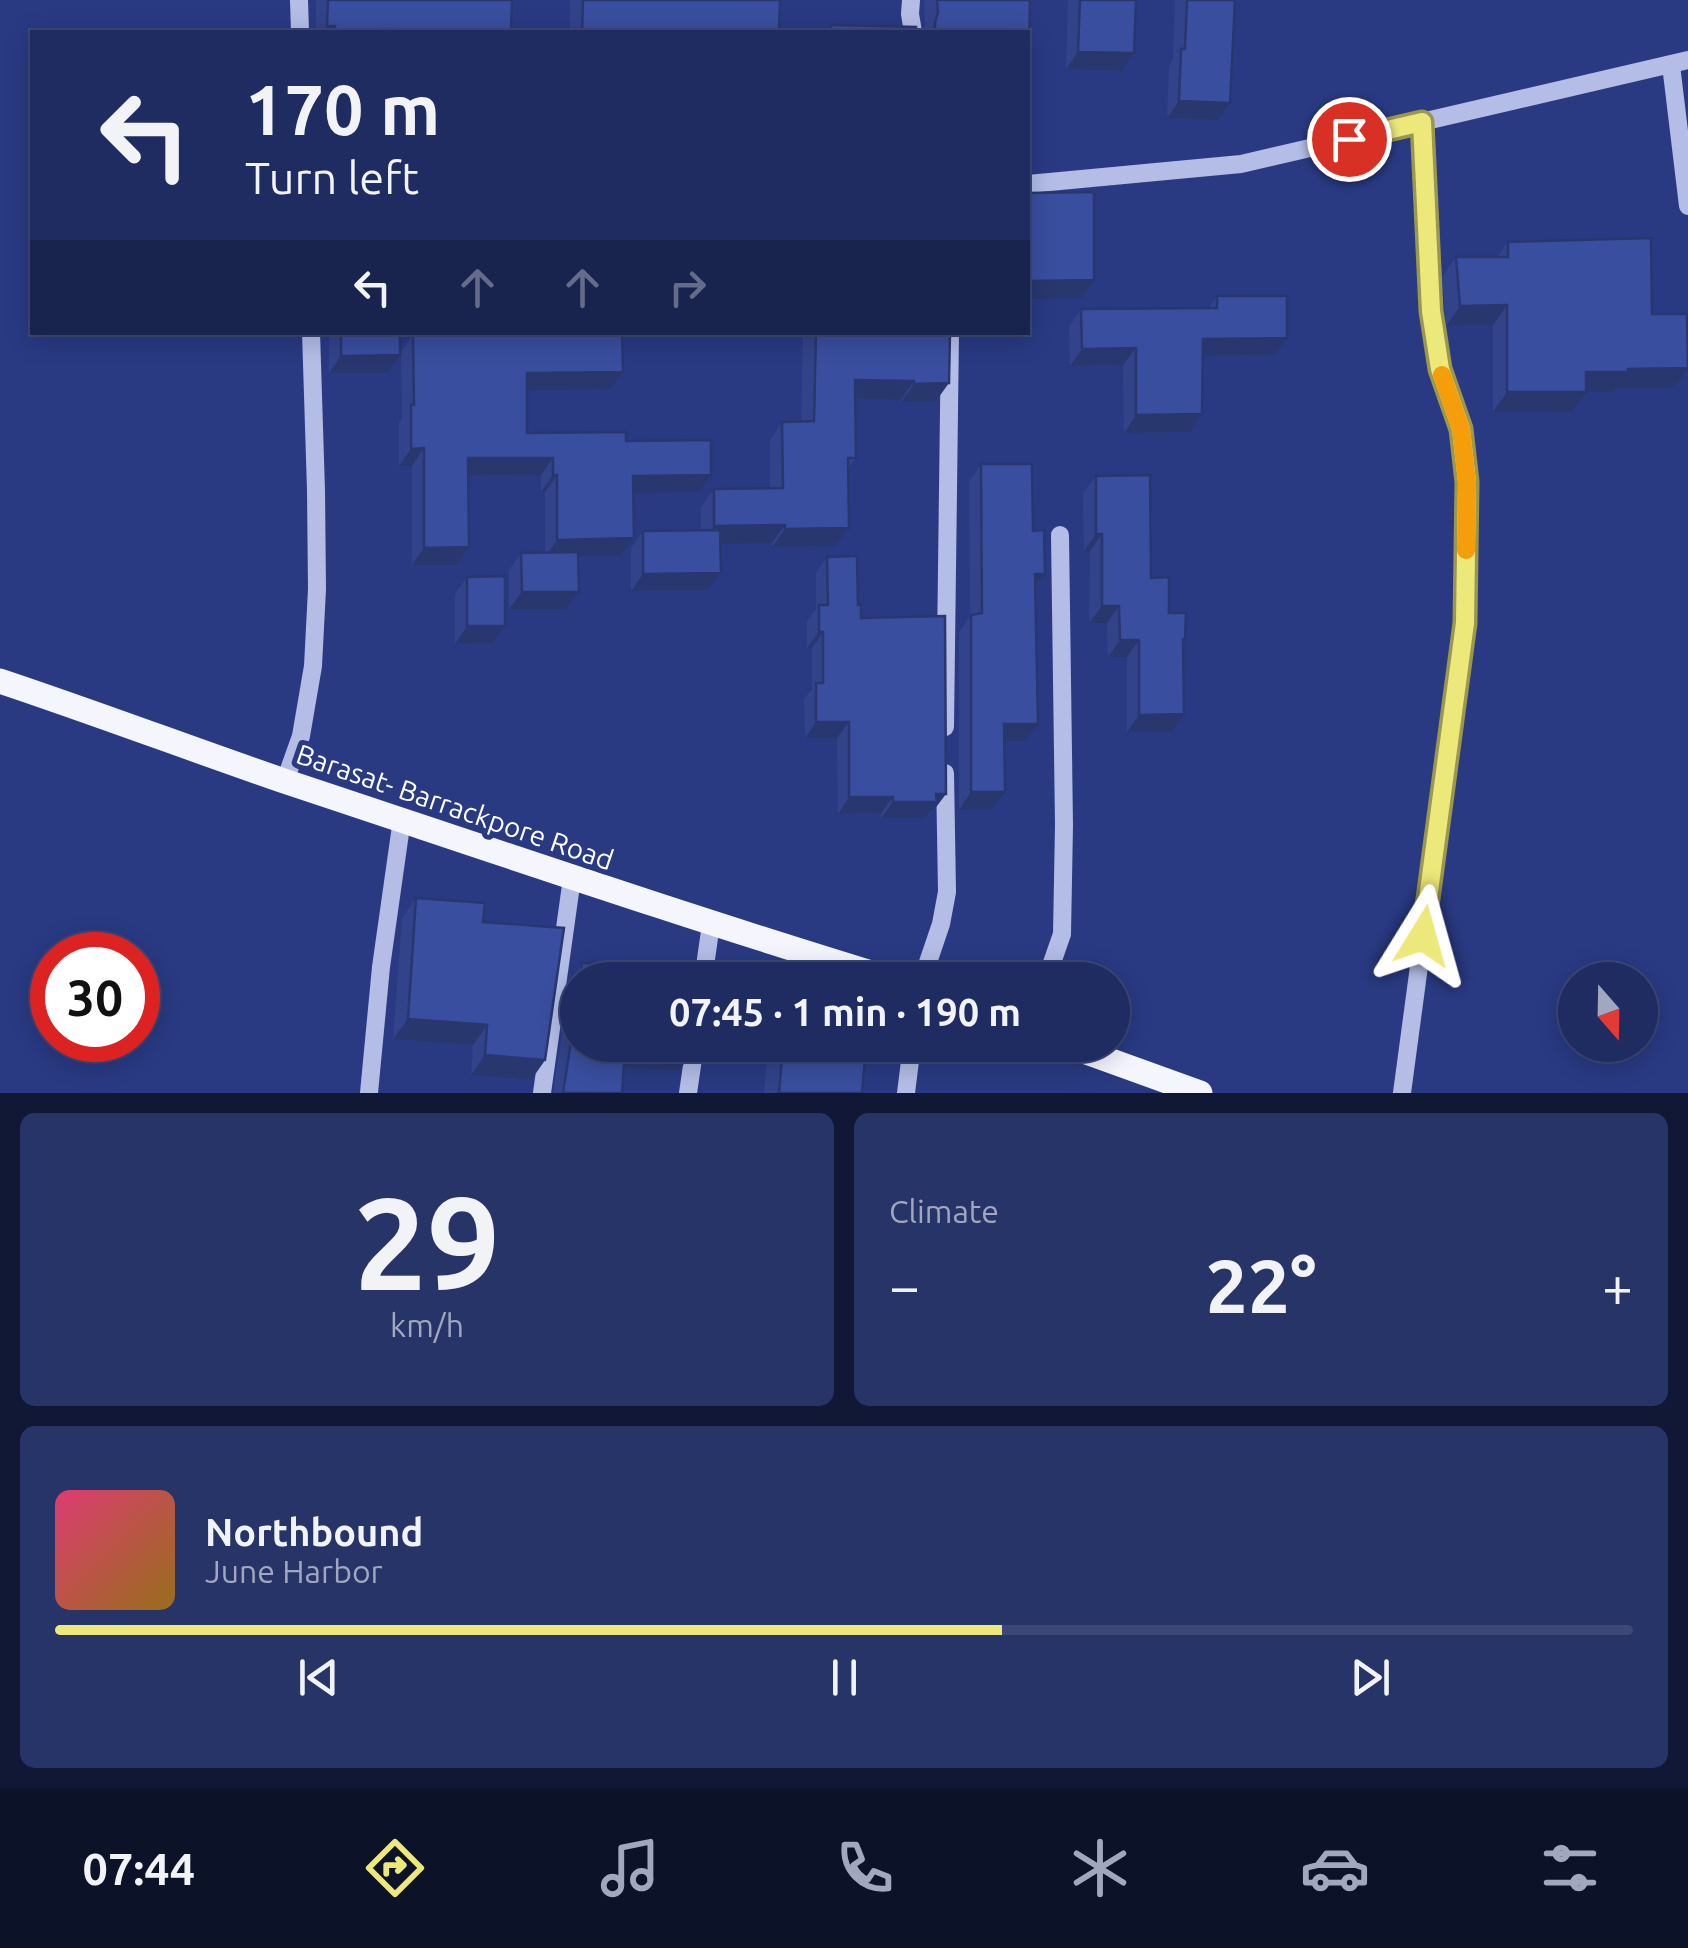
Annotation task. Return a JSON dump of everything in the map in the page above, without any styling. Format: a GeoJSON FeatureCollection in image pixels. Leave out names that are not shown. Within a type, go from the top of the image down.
{"type":"FeatureCollection","features":[{"type":"Feature","properties":{"kind":"main road","name":"Barasat- Barrackpore Road"},"geometry":{"type":"LineString","coordinates":[[0,681],[572,878],[835,962]]}},
{"type":"Feature","properties":{"kind":"main road"},"geometry":{"type":"LineString","coordinates":[[1114,1062],[1200,1093]]}},
{"type":"Feature","properties":{"kind":"street"},"geometry":{"type":"LineString","coordinates":[[299,0],[300,30]]}},
{"type":"Feature","properties":{"kind":"street"},"geometry":{"type":"LineString","coordinates":[[911,0],[912,30]]}},
{"type":"Feature","properties":{"kind":"street"},"geometry":{"type":"LineString","coordinates":[[1030,184],[1240,164],[1680,62],[1688,206]]}},
{"type":"Feature","properties":{"kind":"street"},"geometry":{"type":"LineString","coordinates":[[1402,1093],[1465,623],[1467,482],[1461,429],[1440,369],[1431,311],[1422,122]]}},
{"type":"Feature","properties":{"kind":"street"},"geometry":{"type":"LineString","coordinates":[[286,781],[301,736],[316,608],[311,335]]}},
{"type":"Feature","properties":{"kind":"street"},"geometry":{"type":"LineString","coordinates":[[928,962],[947,892],[950,335]]}},
{"type":"Feature","properties":{"kind":"street"},"geometry":{"type":"LineString","coordinates":[[1052,962],[1062,934],[1064,824],[1060,535]]}},
{"type":"Feature","properties":{"kind":"street"},"geometry":{"type":"LineString","coordinates":[[369,1093],[380,967],[402,819]]}},
{"type":"Feature","properties":{"kind":"street"},"geometry":{"type":"LineString","coordinates":[[542,1093],[572,878]]}},
{"type":"Feature","properties":{"kind":"street"},"geometry":{"type":"LineString","coordinates":[[706,962],[711,924]]}},
{"type":"Feature","properties":{"kind":"street"},"geometry":{"type":"LineString","coordinates":[[688,1093],[693,1062]]}},
{"type":"Feature","properties":{"kind":"street"},"geometry":{"type":"LineString","coordinates":[[906,1093],[910,1062]]}},
{"type":"Feature","properties":{"kind":"building"},"geometry":{"type":"Polygon","coordinates":[[[328,0],[512,0],[511,30],[335,30],[335,26],[327,26],[328,0]]]}},
{"type":"Feature","properties":{"kind":"building"},"geometry":{"type":"Polygon","coordinates":[[[583,0],[780,0],[779,30],[582,30],[583,0]]]}},
{"type":"Feature","properties":{"kind":"building"},"geometry":{"type":"Polygon","coordinates":[[[937,0],[1030,0],[1029,30],[935,30],[937,0]]]}},
{"type":"Feature","properties":{"kind":"building"},"geometry":{"type":"Polygon","coordinates":[[[1080,0],[1136,0],[1134,53],[1078,52],[1080,0]]]}},
{"type":"Feature","properties":{"kind":"building"},"geometry":{"type":"Polygon","coordinates":[[[1187,0],[1235,0],[1230,103],[1179,101],[1187,0]]]}},
{"type":"Feature","properties":{"kind":"building"},"geometry":{"type":"Polygon","coordinates":[[[831,25],[916,27],[916,30],[831,30],[831,25]]]}},
{"type":"Feature","properties":{"kind":"building"},"geometry":{"type":"Polygon","coordinates":[[[1094,192],[1094,280],[1030,281],[1030,193],[1094,192]]]}},
{"type":"Feature","properties":{"kind":"building"},"geometry":{"type":"Polygon","coordinates":[[[1651,238],[1652,314],[1687,314],[1688,368],[1586,372],[1586,392],[1507,392],[1507,305],[1460,306],[1456,257],[1508,257],[1508,242],[1651,238]]]}},
{"type":"Feature","properties":{"kind":"building"},"geometry":{"type":"Polygon","coordinates":[[[1217,296],[1287,296],[1287,338],[1203,339],[1202,414],[1136,415],[1136,348],[1082,349],[1081,309],[1217,308],[1217,296]]]}},
{"type":"Feature","properties":{"kind":"building"},"geometry":{"type":"Polygon","coordinates":[[[341,335],[400,335],[400,355],[341,356],[341,335]]]}},
{"type":"Feature","properties":{"kind":"building"},"geometry":{"type":"Polygon","coordinates":[[[413,335],[622,335],[623,372],[527,373],[527,433],[626,432],[626,441],[711,440],[711,475],[633,476],[634,538],[557,540],[557,475],[553,475],[553,458],[468,458],[469,547],[424,548],[424,448],[411,449],[413,335]]]}},
{"type":"Feature","properties":{"kind":"building"},"geometry":{"type":"Polygon","coordinates":[[[816,335],[950,335],[949,383],[855,380],[856,458],[848,458],[849,528],[714,526],[714,489],[783,488],[782,422],[814,421],[816,335]]]}},
{"type":"Feature","properties":{"kind":"building"},"geometry":{"type":"Polygon","coordinates":[[[981,464],[1032,464],[1033,531],[1044,530],[1045,574],[1035,574],[1038,724],[1004,724],[1005,792],[971,792],[971,615],[982,613],[981,464]]]}},
{"type":"Feature","properties":{"kind":"building"},"geometry":{"type":"Polygon","coordinates":[[[1150,475],[1151,578],[1169,577],[1169,613],[1186,613],[1184,714],[1139,715],[1139,640],[1120,640],[1119,606],[1102,606],[1102,534],[1096,534],[1096,476],[1150,475]]]}},
{"type":"Feature","properties":{"kind":"building"},"geometry":{"type":"Polygon","coordinates":[[[720,530],[721,573],[643,574],[643,531],[720,530]]]}},
{"type":"Feature","properties":{"kind":"building"},"geometry":{"type":"Polygon","coordinates":[[[578,552],[579,592],[522,592],[521,553],[578,552]]]}},
{"type":"Feature","properties":{"kind":"building"},"geometry":{"type":"Polygon","coordinates":[[[857,556],[861,618],[945,616],[946,794],[936,794],[937,802],[849,797],[849,722],[816,722],[816,683],[823,683],[819,605],[828,605],[827,557],[857,556]]]}},
{"type":"Feature","properties":{"kind":"building"},"geometry":{"type":"Polygon","coordinates":[[[505,576],[505,626],[467,626],[467,577],[505,576]]]}},
{"type":"Feature","properties":{"kind":"building"},"geometry":{"type":"Polygon","coordinates":[[[416,898],[485,903],[483,922],[564,928],[545,1060],[485,1055],[487,1025],[408,1019],[416,898]]]}},
{"type":"Feature","properties":{"kind":"building"},"geometry":{"type":"Polygon","coordinates":[[[568,1062],[624,1062],[622,1093],[563,1093],[568,1062]]]}},
{"type":"Feature","properties":{"kind":"building"},"geometry":{"type":"Polygon","coordinates":[[[782,1062],[865,1062],[862,1093],[779,1093],[782,1062]]]}},
{"type":"Feature","properties":{"kind":"slow traffic"},"geometry":{"type":"LineString","coordinates":[[1442,375],[1461,429],[1467,482],[1466,550]]}},
{"type":"Feature","properties":{"kind":"route"},"geometry":{"type":"LineString","coordinates":[[1349,139],[1422,122],[1431,311],[1440,369],[1461,429],[1467,482],[1465,623],[1423,936]]}}]}
